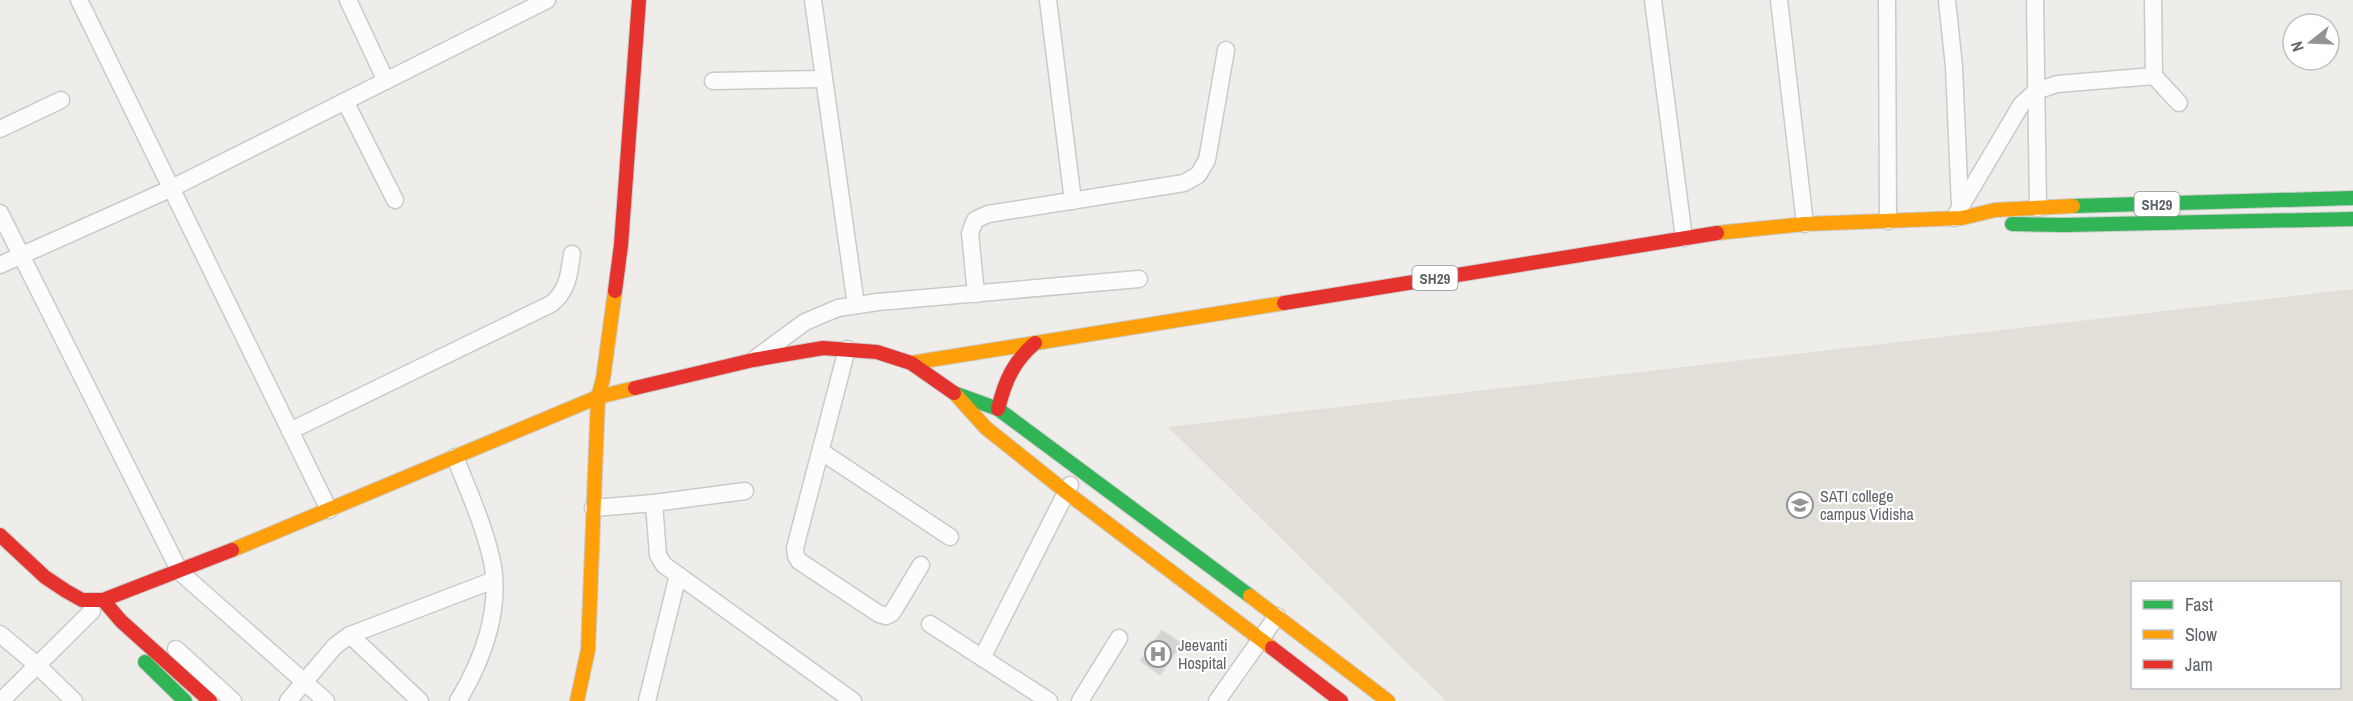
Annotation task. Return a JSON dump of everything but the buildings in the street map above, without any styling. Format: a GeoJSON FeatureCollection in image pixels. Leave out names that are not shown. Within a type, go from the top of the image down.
{"type":"FeatureCollection","features":[{"type":"Feature","properties":{"kind":"main road"},"geometry":{"type":"LineString","coordinates":[[578,701],[588,650],[598,397],[603,379],[621,245],[639,0]]}},
{"type":"Feature","properties":{"kind":"main road","name":"SH29"},"geometry":{"type":"LineString","coordinates":[[911,363],[1734,230],[1805,224],[1888,221],[2038,207],[2353,198]]}},
{"type":"Feature","properties":{"kind":"main road","name":"SH29"},"geometry":{"type":"LineString","coordinates":[[1958,214],[1995,224],[2064,225],[2353,219]]}},
{"type":"Feature","properties":{"kind":"main road"},"geometry":{"type":"LineString","coordinates":[[998,409],[1009,370],[1016,359],[1035,343]]}},
{"type":"Feature","properties":{"kind":"main road"},"geometry":{"type":"LineString","coordinates":[[92,604],[180,572],[598,397],[753,360],[823,348],[847,349],[877,352],[911,363],[954,393],[986,428],[1066,492],[1341,701]]}},
{"type":"Feature","properties":{"kind":"main road"},"geometry":{"type":"LineString","coordinates":[[954,393],[998,409],[1388,701]]}},
{"type":"Feature","properties":{"kind":"main road"},"geometry":{"type":"LineString","coordinates":[[0,535],[45,577],[121,621],[210,701]]}},
{"type":"Feature","properties":{"kind":"main road"},"geometry":{"type":"LineString","coordinates":[[92,604],[185,701]]}},
{"type":"Feature","properties":{"kind":"street"},"geometry":{"type":"LineString","coordinates":[[79,0],[329,510]]}},
{"type":"Feature","properties":{"kind":"street"},"geometry":{"type":"LineString","coordinates":[[348,0],[386,81]]}},
{"type":"Feature","properties":{"kind":"street"},"geometry":{"type":"LineString","coordinates":[[0,265],[170,189],[547,0]]}},
{"type":"Feature","properties":{"kind":"street"},"geometry":{"type":"LineString","coordinates":[[813,0],[856,305]]}},
{"type":"Feature","properties":{"kind":"street"},"geometry":{"type":"LineString","coordinates":[[1048,0],[1073,201]]}},
{"type":"Feature","properties":{"kind":"street"},"geometry":{"type":"LineString","coordinates":[[1653,0],[1684,238]]}},
{"type":"Feature","properties":{"kind":"street"},"geometry":{"type":"LineString","coordinates":[[1779,0],[1805,224]]}},
{"type":"Feature","properties":{"kind":"street"},"geometry":{"type":"LineString","coordinates":[[1887,0],[1888,221]]}},
{"type":"Feature","properties":{"kind":"street"},"geometry":{"type":"LineString","coordinates":[[1947,0],[1954,67],[1958,214]]}},
{"type":"Feature","properties":{"kind":"street"},"geometry":{"type":"LineString","coordinates":[[2035,0],[2038,207]]}},
{"type":"Feature","properties":{"kind":"street"},"geometry":{"type":"LineString","coordinates":[[2153,0],[2154,76],[2179,103]]}},
{"type":"Feature","properties":{"kind":"street"},"geometry":{"type":"LineString","coordinates":[[976,294],[970,232],[975,220],[988,214],[1184,183],[1198,175],[1207,160],[1226,50]]}},
{"type":"Feature","properties":{"kind":"street"},"geometry":{"type":"LineString","coordinates":[[1958,214],[2021,105],[2036,91],[2057,84],[2154,76]]}},
{"type":"Feature","properties":{"kind":"street"},"geometry":{"type":"LineString","coordinates":[[712,81],[824,79]]}},
{"type":"Feature","properties":{"kind":"street"},"geometry":{"type":"LineString","coordinates":[[0,129],[61,100]]}},
{"type":"Feature","properties":{"kind":"street"},"geometry":{"type":"LineString","coordinates":[[345,101],[394,200]]}},
{"type":"Feature","properties":{"kind":"street"},"geometry":{"type":"LineString","coordinates":[[0,213],[180,572],[326,701]]}},
{"type":"Feature","properties":{"kind":"street"},"geometry":{"type":"LineString","coordinates":[[290,431],[551,304],[561,297],[568,281],[572,254]]}},
{"type":"Feature","properties":{"kind":"street"},"geometry":{"type":"LineString","coordinates":[[753,360],[805,322],[838,308],[1139,279]]}},
{"type":"Feature","properties":{"kind":"street"},"geometry":{"type":"LineString","coordinates":[[847,349],[822,452],[795,548],[796,555],[799,561],[879,614],[886,616],[892,613],[921,565]]}},
{"type":"Feature","properties":{"kind":"street"},"geometry":{"type":"LineString","coordinates":[[822,452],[950,537]]}},
{"type":"Feature","properties":{"kind":"street"},"geometry":{"type":"LineString","coordinates":[[455,457],[481,525],[491,558],[494,580],[490,626],[481,656],[458,701]]}},
{"type":"Feature","properties":{"kind":"street"},"geometry":{"type":"LineString","coordinates":[[982,658],[1066,492],[1080,471]]}},
{"type":"Feature","properties":{"kind":"street"},"geometry":{"type":"LineString","coordinates":[[593,508],[654,503],[745,491]]}},
{"type":"Feature","properties":{"kind":"street"},"geometry":{"type":"LineString","coordinates":[[654,503],[658,555],[664,565],[853,701]]}},
{"type":"Feature","properties":{"kind":"street"},"geometry":{"type":"LineString","coordinates":[[647,701],[678,575]]}},
{"type":"Feature","properties":{"kind":"street"},"geometry":{"type":"LineString","coordinates":[[288,701],[335,645],[350,635],[494,580]]}},
{"type":"Feature","properties":{"kind":"street"},"geometry":{"type":"LineString","coordinates":[[1,701],[92,604]]}},
{"type":"Feature","properties":{"kind":"street"},"geometry":{"type":"LineString","coordinates":[[1217,701],[1277,616]]}},
{"type":"Feature","properties":{"kind":"street"},"geometry":{"type":"LineString","coordinates":[[930,624],[1049,701]]}},
{"type":"Feature","properties":{"kind":"street"},"geometry":{"type":"LineString","coordinates":[[0,634],[37,665],[74,701]]}},
{"type":"Feature","properties":{"kind":"street"},"geometry":{"type":"LineString","coordinates":[[350,635],[420,701]]}},
{"type":"Feature","properties":{"kind":"street"},"geometry":{"type":"LineString","coordinates":[[1080,701],[1119,638]]}},
{"type":"Feature","properties":{"kind":"street"},"geometry":{"type":"LineString","coordinates":[[176,649],[233,701]]}},
{"type":"Feature","properties":{"kind":"shaded area","name":"SATI college campus Vidisha"},"geometry":{"type":"Polygon","coordinates":[[[2353,289],[2353,701],[1446,701],[1168,427],[2353,289]]]}},
{"type":"Feature","properties":{"kind":"traffic: fast"},"geometry":{"type":"LineString","coordinates":[[2073,206],[2353,198]]}},
{"type":"Feature","properties":{"kind":"traffic: fast"},"geometry":{"type":"LineString","coordinates":[[2012,224],[2353,219]]}},
{"type":"Feature","properties":{"kind":"traffic: fast"},"geometry":{"type":"LineString","coordinates":[[954,393],[998,409],[1250,596]]}},
{"type":"Feature","properties":{"kind":"traffic: fast"},"geometry":{"type":"LineString","coordinates":[[145,662],[185,701]]}},
{"type":"Feature","properties":{"kind":"traffic: slow"},"geometry":{"type":"LineString","coordinates":[[1717,233],[1805,224],[1962,218],[1995,210],[2073,206]]}},
{"type":"Feature","properties":{"kind":"traffic: slow"},"geometry":{"type":"LineString","coordinates":[[577,701],[588,650],[598,397],[603,379],[615,291]]}},
{"type":"Feature","properties":{"kind":"traffic: slow"},"geometry":{"type":"LineString","coordinates":[[911,363],[1284,303]]}},
{"type":"Feature","properties":{"kind":"traffic: slow"},"geometry":{"type":"LineString","coordinates":[[232,550],[598,397],[635,388]]}},
{"type":"Feature","properties":{"kind":"traffic: slow"},"geometry":{"type":"LineString","coordinates":[[957,396],[986,428],[1066,492],[1272,648]]}},
{"type":"Feature","properties":{"kind":"traffic: slow"},"geometry":{"type":"LineString","coordinates":[[1250,596],[1388,701]]}},
{"type":"Feature","properties":{"kind":"traffic: jam"},"geometry":{"type":"LineString","coordinates":[[615,291],[621,245],[639,0]]}},
{"type":"Feature","properties":{"kind":"traffic: jam"},"geometry":{"type":"LineString","coordinates":[[1284,303],[1717,233]]}},
{"type":"Feature","properties":{"kind":"traffic: jam"},"geometry":{"type":"LineString","coordinates":[[998,409],[1011,373],[1021,357],[1035,343]]}},
{"type":"Feature","properties":{"kind":"traffic: jam"},"geometry":{"type":"LineString","coordinates":[[635,388],[753,360],[823,348],[877,352],[911,363],[954,393]]}},
{"type":"Feature","properties":{"kind":"traffic: jam"},"geometry":{"type":"LineString","coordinates":[[0,535],[45,577],[82,600],[103,600],[232,550]]}},
{"type":"Feature","properties":{"kind":"traffic: jam"},"geometry":{"type":"LineString","coordinates":[[103,600],[121,621],[210,701]]}},
{"type":"Feature","properties":{"kind":"traffic: jam"},"geometry":{"type":"LineString","coordinates":[[1272,648],[1341,701]]}},
{"type":"Feature","properties":{"kind":"place","name":"SATI college campus Vidisha"},"geometry":{"type":"Point","coordinates":[1800,505]}},
{"type":"Feature","properties":{"kind":"place","name":"Jeevanti Hospital"},"geometry":{"type":"Point","coordinates":[1158,654]}}]}
